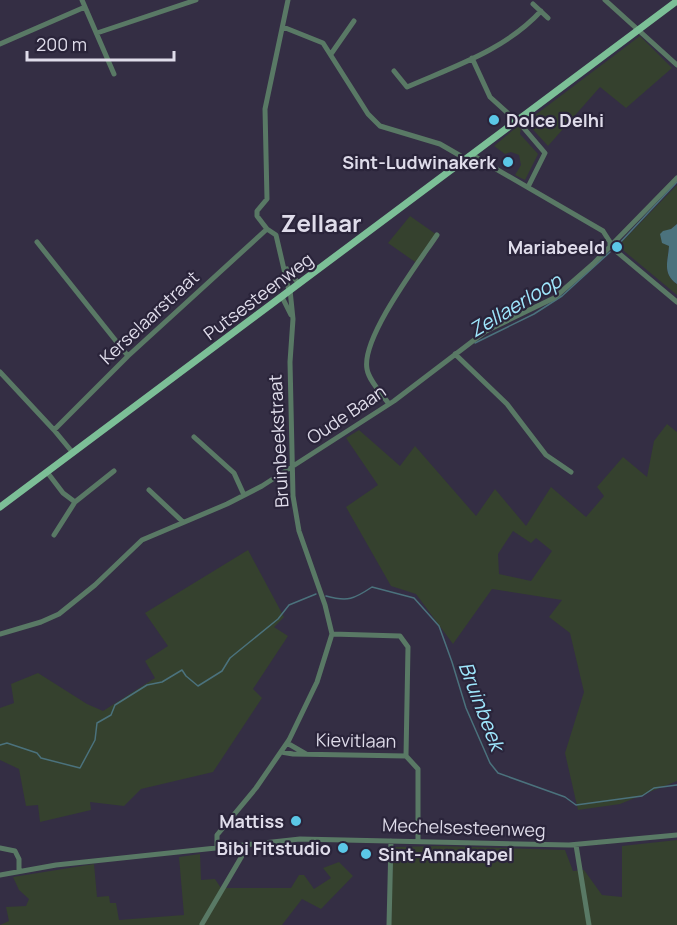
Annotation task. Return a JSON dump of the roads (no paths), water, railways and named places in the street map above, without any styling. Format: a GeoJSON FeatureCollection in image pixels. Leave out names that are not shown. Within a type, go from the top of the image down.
{"type":"FeatureCollection","features":[{"type":"Feature","properties":{"kind":"main road","name":"Putsesteenweg"},"geometry":{"type":"LineString","coordinates":[[0,507],[469,157],[519,124],[677,1]]}},
{"type":"Feature","properties":{"kind":"street"},"geometry":{"type":"LineString","coordinates":[[82,0],[114,74]]}},
{"type":"Feature","properties":{"kind":"street"},"geometry":{"type":"LineString","coordinates":[[97,33],[196,0]]}},
{"type":"Feature","properties":{"kind":"street"},"geometry":{"type":"LineString","coordinates":[[288,0],[283,27],[320,40],[376,123],[392,131],[440,144],[469,157],[528,187],[603,231],[610,246],[677,302]]}},
{"type":"Feature","properties":{"kind":"street"},"geometry":{"type":"LineString","coordinates":[[605,0],[677,65]]}},
{"type":"Feature","properties":{"kind":"street"},"geometry":{"type":"LineString","coordinates":[[533,4],[548,18]]}},
{"type":"Feature","properties":{"kind":"street"},"geometry":{"type":"LineString","coordinates":[[0,44],[85,7]]}},
{"type":"Feature","properties":{"kind":"street"},"geometry":{"type":"LineString","coordinates":[[394,71],[407,87],[493,50],[516,35],[542,11]]}},
{"type":"Feature","properties":{"kind":"street"},"geometry":{"type":"LineString","coordinates":[[331,54],[354,21]]}},
{"type":"Feature","properties":{"kind":"street","name":"Bruinbeekstraat"},"geometry":{"type":"LineString","coordinates":[[283,27],[266,109],[267,199],[257,211],[256,216],[267,229],[276,235],[290,291],[293,319],[290,362],[293,496],[299,531],[325,605],[332,634]]}},
{"type":"Feature","properties":{"kind":"street"},"geometry":{"type":"LineString","coordinates":[[472,58],[490,97],[545,153],[528,187]]}},
{"type":"Feature","properties":{"kind":"street","name":"Oude Baan"},"geometry":{"type":"LineString","coordinates":[[0,634],[34,625],[59,614],[95,585],[142,540],[244,495],[293,467],[389,404],[486,331],[554,298],[593,264],[677,178]]}},
{"type":"Feature","properties":{"kind":"street","name":"Kerselaarstraat"},"geometry":{"type":"LineString","coordinates":[[54,430],[128,356],[267,229]]}},
{"type":"Feature","properties":{"kind":"street"},"geometry":{"type":"LineString","coordinates":[[389,404],[367,372],[366,363],[372,340],[437,235]]}},
{"type":"Feature","properties":{"kind":"street"},"geometry":{"type":"LineString","coordinates":[[37,242],[128,356]]}},
{"type":"Feature","properties":{"kind":"street"},"geometry":{"type":"LineString","coordinates":[[284,266],[299,284]]}},
{"type":"Feature","properties":{"kind":"street"},"geometry":{"type":"LineString","coordinates":[[282,297],[293,319]]}},
{"type":"Feature","properties":{"kind":"street"},"geometry":{"type":"LineString","coordinates":[[455,354],[507,404],[546,455],[571,472]]}},
{"type":"Feature","properties":{"kind":"street"},"geometry":{"type":"LineString","coordinates":[[0,372],[73,453]]}},
{"type":"Feature","properties":{"kind":"street"},"geometry":{"type":"LineString","coordinates":[[194,437],[234,473],[244,495]]}},
{"type":"Feature","properties":{"kind":"street"},"geometry":{"type":"LineString","coordinates":[[54,535],[75,502],[114,471]]}},
{"type":"Feature","properties":{"kind":"street"},"geometry":{"type":"LineString","coordinates":[[47,472],[63,493],[75,502]]}},
{"type":"Feature","properties":{"kind":"street"},"geometry":{"type":"LineString","coordinates":[[149,490],[183,522]]}},
{"type":"Feature","properties":{"kind":"street"},"geometry":{"type":"LineString","coordinates":[[217,847],[218,835],[256,788],[287,743],[317,682],[332,634],[400,636],[408,647],[406,756],[418,769],[418,842]]}},
{"type":"Feature","properties":{"kind":"street","name":"Kievitlaan"},"geometry":{"type":"LineString","coordinates":[[287,743],[306,754]]}},
{"type":"Feature","properties":{"kind":"street","name":"Kievitlaan"},"geometry":{"type":"LineString","coordinates":[[281,752],[406,756]]}},
{"type":"Feature","properties":{"kind":"street","name":"Mechelsesteenweg"},"geometry":{"type":"LineString","coordinates":[[0,875],[19,870],[300,839],[576,845],[677,835]]}},
{"type":"Feature","properties":{"kind":"street"},"geometry":{"type":"LineString","coordinates":[[389,925],[391,841]]}},
{"type":"Feature","properties":{"kind":"street"},"geometry":{"type":"LineString","coordinates":[[202,924],[249,844]]}},
{"type":"Feature","properties":{"kind":"street"},"geometry":{"type":"LineString","coordinates":[[576,845],[589,925]]}},
{"type":"Feature","properties":{"kind":"street"},"geometry":{"type":"LineString","coordinates":[[0,848],[15,851],[19,860],[19,870]]}},
{"type":"Feature","properties":{"kind":"waterway","name":"Zellaerloop"},"geometry":{"type":"LineString","coordinates":[[616,247],[677,182]]}},
{"type":"Feature","properties":{"kind":"waterway","name":"Zellaerloop"},"geometry":{"type":"LineString","coordinates":[[475,343],[534,314],[562,296],[610,252]]}},
{"type":"Feature","properties":{"kind":"waterway","name":"Bruinbeek"},"geometry":{"type":"LineString","coordinates":[[326,596],[340,599],[350,598],[372,587],[414,598],[439,626],[466,708],[490,763],[498,773],[565,797],[576,805],[642,796],[654,788],[677,785]]}},
{"type":"Feature","properties":{"kind":"waterway","name":"Bruinbeek"},"geometry":{"type":"LineString","coordinates":[[0,745],[7,743],[37,753],[41,758],[80,768],[95,740],[97,723],[111,715],[115,705],[147,685],[162,682],[182,670],[198,686],[222,671],[230,658],[278,619],[289,605],[316,594]]}},
{"type":"Feature","properties":{"kind":"place","name":"Dolce Delhi"},"geometry":{"type":"Point","coordinates":[494,120]}},
{"type":"Feature","properties":{"kind":"place","name":"Sint-Ludwinakerk"},"geometry":{"type":"Point","coordinates":[508,162]}},
{"type":"Feature","properties":{"kind":"place","name":"Mariabeeld"},"geometry":{"type":"Point","coordinates":[617,247]}},
{"type":"Feature","properties":{"kind":"place","name":"Mattiss"},"geometry":{"type":"Point","coordinates":[296,821]}},
{"type":"Feature","properties":{"kind":"place","name":"Bibi Fitstudio"},"geometry":{"type":"Point","coordinates":[343,848]}},
{"type":"Feature","properties":{"kind":"place","name":"Sint-Annakapel"},"geometry":{"type":"Point","coordinates":[366,854]}},
{"type":"Feature","properties":{"kind":"district","name":"Zellaar"},"geometry":{"type":"Point","coordinates":[321,222]}}]}
